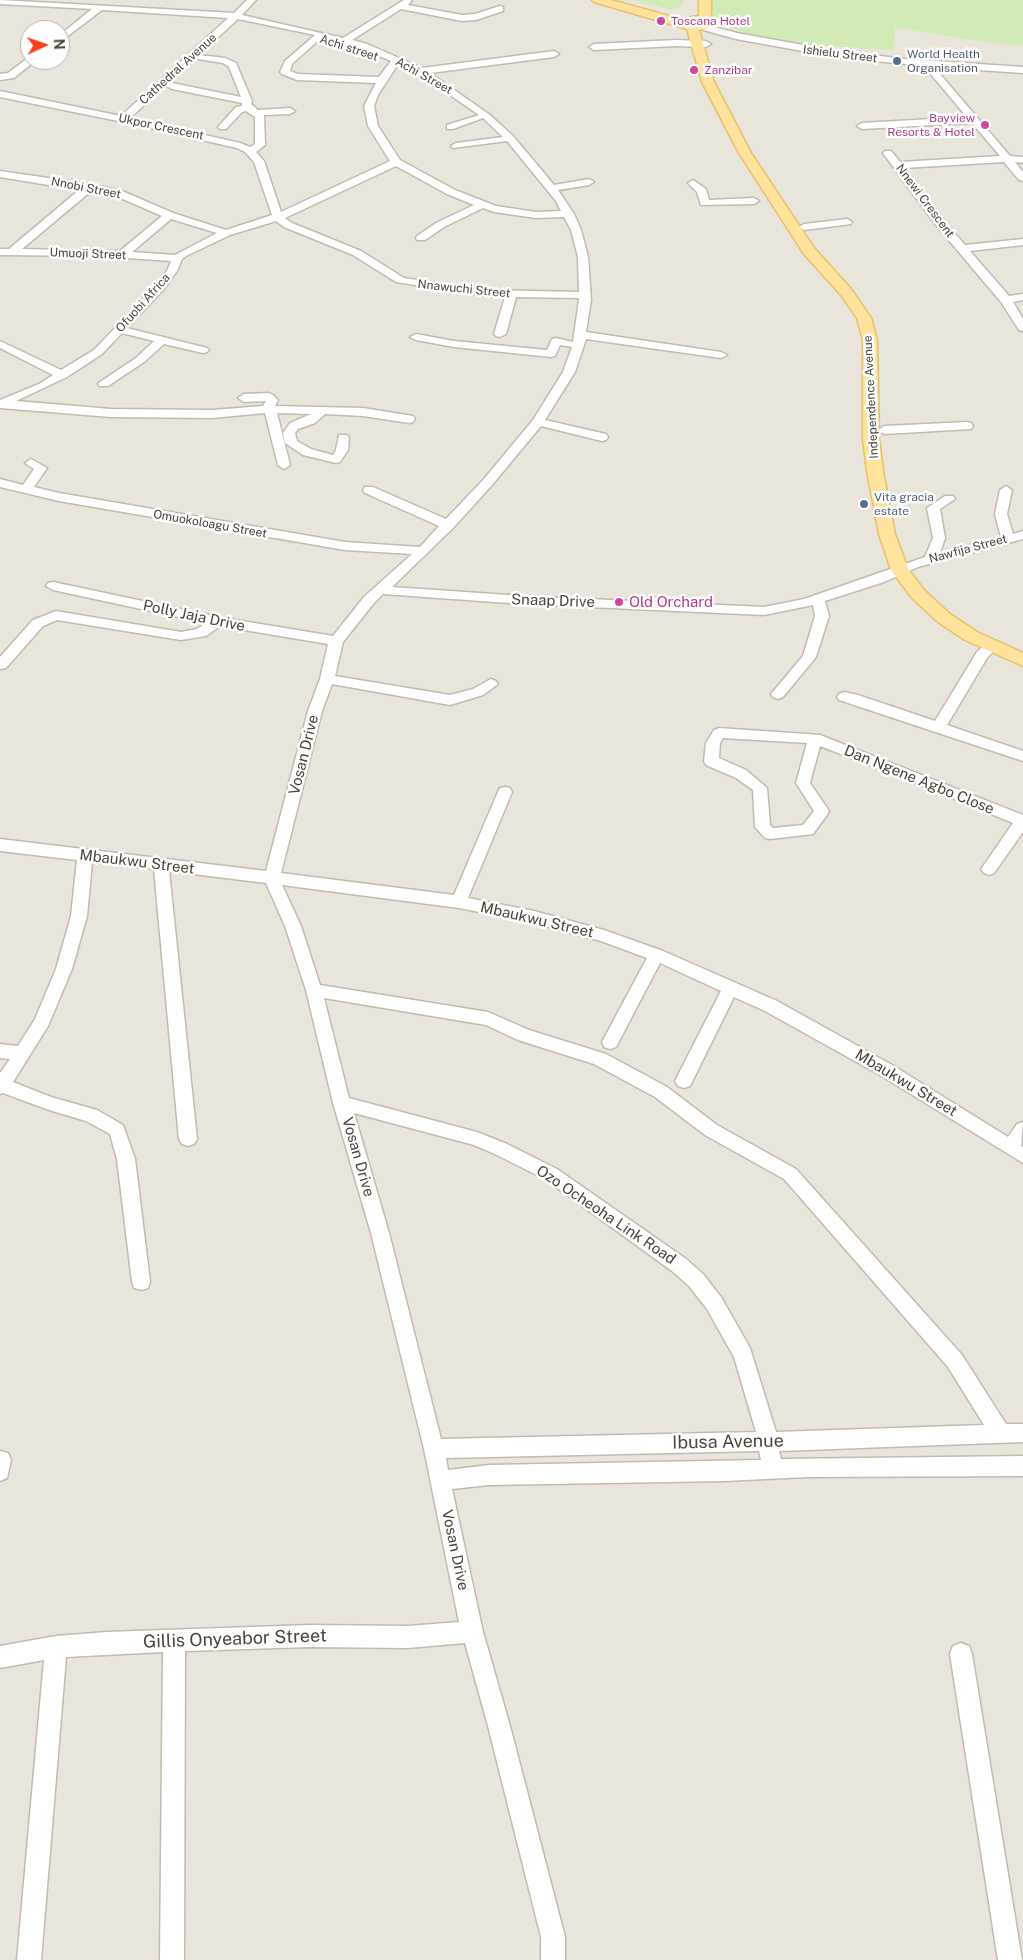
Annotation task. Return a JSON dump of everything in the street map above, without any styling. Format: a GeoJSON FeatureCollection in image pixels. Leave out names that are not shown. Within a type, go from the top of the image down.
{"type":"FeatureCollection","features":[{"type":"Feature","properties":{"kind":"main road"},"geometry":{"type":"LineString","coordinates":[[598,0],[698,23]]}},
{"type":"Feature","properties":{"kind":"main road"},"geometry":{"type":"LineString","coordinates":[[615,0],[698,23]]}},
{"type":"Feature","properties":{"kind":"main road","name":"Independence Avenue"},"geometry":{"type":"LineString","coordinates":[[695,0],[708,82],[767,180],[814,251],[852,291],[860,310],[873,326],[877,350],[880,436],[879,500],[887,534],[907,567],[918,594],[938,612],[971,636],[1023,660]]}},
{"type":"Feature","properties":{"kind":"main road","name":"Independence Avenue"},"geometry":{"type":"LineString","coordinates":[[698,23],[705,0]]}},
{"type":"Feature","properties":{"kind":"main road","name":"Independence Avenue"},"geometry":{"type":"LineString","coordinates":[[767,180],[804,227],[814,251]]}},
{"type":"Feature","properties":{"kind":"main road","name":"Independence Avenue"},"geometry":{"type":"LineString","coordinates":[[907,567],[946,605],[983,631],[1023,649]]}},
{"type":"Feature","properties":{"kind":"street"},"geometry":{"type":"LineString","coordinates":[[132,9],[144,0]]}},
{"type":"Feature","properties":{"kind":"street","name":"Cathedral Avenue"},"geometry":{"type":"LineString","coordinates":[[123,119],[252,0]]}},
{"type":"Feature","properties":{"kind":"street"},"geometry":{"type":"LineString","coordinates":[[344,42],[410,0]]}},
{"type":"Feature","properties":{"kind":"street","name":"Achi street"},"geometry":{"type":"LineString","coordinates":[[0,2],[234,18],[344,42],[396,62],[444,92],[478,118],[503,140],[565,214],[581,295],[560,371],[529,420],[535,426]]}},
{"type":"Feature","properties":{"kind":"street"},"geometry":{"type":"LineString","coordinates":[[400,6],[462,18],[482,16],[500,9]]}},
{"type":"Feature","properties":{"kind":"street"},"geometry":{"type":"LineString","coordinates":[[70,31],[98,8]]}},
{"type":"Feature","properties":{"kind":"street","name":"Achi Street"},"geometry":{"type":"LineString","coordinates":[[98,8],[234,18],[344,42]]}},
{"type":"Feature","properties":{"kind":"street","name":"Ishielu Street"},"geometry":{"type":"LineString","coordinates":[[698,23],[715,31],[836,54],[1023,70]]}},
{"type":"Feature","properties":{"kind":"street"},"geometry":{"type":"LineString","coordinates":[[318,37],[288,63],[285,72],[297,76],[382,80]]}},
{"type":"Feature","properties":{"kind":"street"},"geometry":{"type":"LineString","coordinates":[[594,47],[701,43]]}},
{"type":"Feature","properties":{"kind":"street"},"geometry":{"type":"LineString","coordinates":[[421,71],[554,54]]}},
{"type":"Feature","properties":{"kind":"street"},"geometry":{"type":"LineString","coordinates":[[201,57],[225,61],[233,65],[251,107],[260,116],[260,145],[250,152],[259,161],[278,217]]}},
{"type":"Feature","properties":{"kind":"street"},"geometry":{"type":"LineString","coordinates":[[396,62],[373,95],[369,113],[379,138],[396,162],[451,192],[482,205],[508,212],[565,214]]}},
{"type":"Feature","properties":{"kind":"street","name":"Achi Street"},"geometry":{"type":"LineString","coordinates":[[396,62],[421,71],[458,95],[503,131],[524,153],[552,188],[565,214]]}},
{"type":"Feature","properties":{"kind":"street"},"geometry":{"type":"LineString","coordinates":[[926,63],[1023,178]]}},
{"type":"Feature","properties":{"kind":"street"},"geometry":{"type":"LineString","coordinates":[[0,77],[11,76],[20,69]]}},
{"type":"Feature","properties":{"kind":"street"},"geometry":{"type":"LineString","coordinates":[[172,86],[251,107],[290,111]]}},
{"type":"Feature","properties":{"kind":"street","name":"Ukpor Crescent"},"geometry":{"type":"LineString","coordinates":[[0,94],[228,142],[250,152]]}},
{"type":"Feature","properties":{"kind":"street"},"geometry":{"type":"LineString","coordinates":[[223,127],[239,109],[251,107]]}},
{"type":"Feature","properties":{"kind":"street"},"geometry":{"type":"LineString","coordinates":[[450,127],[478,118]]}},
{"type":"Feature","properties":{"kind":"street"},"geometry":{"type":"LineString","coordinates":[[862,126],[974,120]]}},
{"type":"Feature","properties":{"kind":"street"},"geometry":{"type":"LineString","coordinates":[[456,146],[503,140]]}},
{"type":"Feature","properties":{"kind":"street","name":"Nnewi Crescent"},"geometry":{"type":"LineString","coordinates":[[888,153],[940,223],[1009,304],[1023,328]]}},
{"type":"Feature","properties":{"kind":"street"},"geometry":{"type":"LineString","coordinates":[[897,165],[1006,159],[1023,160]]}},
{"type":"Feature","properties":{"kind":"street","name":"Ofuobi Africa"},"geometry":{"type":"LineString","coordinates":[[2,403],[43,386],[98,352],[161,286],[172,271],[177,258],[226,233],[278,217],[396,162]]}},
{"type":"Feature","properties":{"kind":"street","name":"Nnobi Street"},"geometry":{"type":"LineString","coordinates":[[0,174],[89,187],[129,197],[169,215],[226,233]]}},
{"type":"Feature","properties":{"kind":"street"},"geometry":{"type":"LineString","coordinates":[[552,188],[590,182]]}},
{"type":"Feature","properties":{"kind":"street"},"geometry":{"type":"LineString","coordinates":[[693,183],[702,191],[704,203],[754,201]]}},
{"type":"Feature","properties":{"kind":"street"},"geometry":{"type":"LineString","coordinates":[[12,252],[89,187]]}},
{"type":"Feature","properties":{"kind":"street"},"geometry":{"type":"LineString","coordinates":[[421,238],[440,225],[482,205]]}},
{"type":"Feature","properties":{"kind":"street"},"geometry":{"type":"LineString","coordinates":[[123,254],[169,215]]}},
{"type":"Feature","properties":{"kind":"street","name":"Nnawuchi Street"},"geometry":{"type":"LineString","coordinates":[[278,217],[288,225],[365,257],[406,282],[419,285],[468,289],[485,293],[581,295]]}},
{"type":"Feature","properties":{"kind":"street"},"geometry":{"type":"LineString","coordinates":[[804,227],[847,222]]}},
{"type":"Feature","properties":{"kind":"street","name":"Nnewi Crescent"},"geometry":{"type":"LineString","coordinates":[[962,249],[1023,242]]}},
{"type":"Feature","properties":{"kind":"street","name":"Umuoji Street"},"geometry":{"type":"LineString","coordinates":[[0,252],[123,254],[177,258]]}},
{"type":"Feature","properties":{"kind":"street"},"geometry":{"type":"LineString","coordinates":[[500,334],[511,294]]}},
{"type":"Feature","properties":{"kind":"street"},"geometry":{"type":"LineString","coordinates":[[581,295],[581,335],[569,372],[535,426],[602,437]]}},
{"type":"Feature","properties":{"kind":"street"},"geometry":{"type":"LineString","coordinates":[[1009,304],[1023,297]]}},
{"type":"Feature","properties":{"kind":"street"},"geometry":{"type":"LineString","coordinates":[[119,329],[203,350]]}},
{"type":"Feature","properties":{"kind":"street"},"geometry":{"type":"LineString","coordinates":[[581,335],[721,355]]}},
{"type":"Feature","properties":{"kind":"street"},"geometry":{"type":"LineString","coordinates":[[416,338],[454,344],[552,354],[556,342],[569,344]]}},
{"type":"Feature","properties":{"kind":"street"},"geometry":{"type":"LineString","coordinates":[[104,384],[140,360],[163,339]]}},
{"type":"Feature","properties":{"kind":"street"},"geometry":{"type":"LineString","coordinates":[[0,344],[63,375]]}},
{"type":"Feature","properties":{"kind":"street"},"geometry":{"type":"LineString","coordinates":[[244,398],[269,396],[272,400],[268,409]]}},
{"type":"Feature","properties":{"kind":"street"},"geometry":{"type":"LineString","coordinates":[[2,403],[28,407],[111,413],[212,414],[268,409],[363,412],[410,419]]}},
{"type":"Feature","properties":{"kind":"street"},"geometry":{"type":"LineString","coordinates":[[268,409],[271,413],[284,465]]}},
{"type":"Feature","properties":{"kind":"street"},"geometry":{"type":"LineString","coordinates":[[322,412],[311,420],[294,426],[289,433],[291,443],[307,452],[336,459],[342,450],[343,438]]}},
{"type":"Feature","properties":{"kind":"street","name":"Vosan Drive"},"geometry":{"type":"LineString","coordinates":[[535,426],[488,482],[448,525],[423,551],[380,590],[342,630],[336,641],[327,679],[315,711],[272,878],[293,926],[314,990],[342,1104],[380,1233],[434,1449],[472,1632],[499,1726],[553,1937],[553,1960]]}},
{"type":"Feature","properties":{"kind":"street"},"geometry":{"type":"LineString","coordinates":[[880,436],[967,426]]}},
{"type":"Feature","properties":{"kind":"street"},"geometry":{"type":"LineString","coordinates":[[25,490],[38,475],[41,468],[31,463]]}},
{"type":"Feature","properties":{"kind":"street","name":"Omuokoloagu Street"},"geometry":{"type":"LineString","coordinates":[[0,484],[286,537],[345,546],[423,551]]}},
{"type":"Feature","properties":{"kind":"street"},"geometry":{"type":"LineString","coordinates":[[369,490],[448,525]]}},
{"type":"Feature","properties":{"kind":"street"},"geometry":{"type":"LineString","coordinates":[[1006,490],[1001,514],[1008,538]]}},
{"type":"Feature","properties":{"kind":"street"},"geometry":{"type":"LineString","coordinates":[[931,559],[939,538],[933,508],[949,499]]}},
{"type":"Feature","properties":{"kind":"street","name":"Nawfija Street"},"geometry":{"type":"LineString","coordinates":[[907,567],[1023,535]]}},
{"type":"Feature","properties":{"kind":"street","name":"Snaap Drive"},"geometry":{"type":"LineString","coordinates":[[380,590],[523,600],[700,606],[758,611],[785,607],[818,598],[907,567]]}},
{"type":"Feature","properties":{"kind":"street","name":"Polly Jaja Drive"},"geometry":{"type":"LineString","coordinates":[[53,586],[218,621],[336,641]]}},
{"type":"Feature","properties":{"kind":"street"},"geometry":{"type":"LineString","coordinates":[[778,694],[809,657],[822,616],[818,598]]}},
{"type":"Feature","properties":{"kind":"street"},"geometry":{"type":"LineString","coordinates":[[1,665],[38,623],[56,615],[181,636],[201,632],[218,621]]}},
{"type":"Feature","properties":{"kind":"street"},"geometry":{"type":"LineString","coordinates":[[942,722],[982,655],[990,646]]}},
{"type":"Feature","properties":{"kind":"street"},"geometry":{"type":"LineString","coordinates":[[327,679],[450,700],[478,692],[491,684]]}},
{"type":"Feature","properties":{"kind":"street"},"geometry":{"type":"LineString","coordinates":[[844,698],[858,700],[1023,756]]}},
{"type":"Feature","properties":{"kind":"street","name":"Dan Ngene Agbo Close"},"geometry":{"type":"LineString","coordinates":[[814,739],[803,783],[822,811],[808,830],[770,834],[763,827],[760,788],[741,774],[711,761],[713,743],[719,733],[814,739],[938,786],[1023,821]]}},
{"type":"Feature","properties":{"kind":"street"},"geometry":{"type":"LineString","coordinates":[[459,902],[505,792]]}},
{"type":"Feature","properties":{"kind":"street"},"geometry":{"type":"LineString","coordinates":[[989,869],[1023,821]]}},
{"type":"Feature","properties":{"kind":"street","name":"Mbaukwu Street"},"geometry":{"type":"LineString","coordinates":[[0,845],[459,902],[551,921],[604,936],[656,955],[771,1006],[886,1070],[1017,1151]]}},
{"type":"Feature","properties":{"kind":"street"},"geometry":{"type":"LineString","coordinates":[[85,856],[79,916],[69,955],[42,1021],[1,1086],[91,1115],[117,1130],[126,1159],[135,1220],[140,1282]]}},
{"type":"Feature","properties":{"kind":"street"},"geometry":{"type":"LineString","coordinates":[[161,866],[188,1139]]}},
{"type":"Feature","properties":{"kind":"street"},"geometry":{"type":"LineString","coordinates":[[610,1042],[656,955]]}},
{"type":"Feature","properties":{"kind":"street"},"geometry":{"type":"LineString","coordinates":[[684,1082],[730,988]]}},
{"type":"Feature","properties":{"kind":"street"},"geometry":{"type":"LineString","coordinates":[[314,990],[488,1019],[524,1035],[600,1059],[661,1092],[711,1130],[790,1174],[955,1360],[1000,1433]]}},
{"type":"Feature","properties":{"kind":"street"},"geometry":{"type":"LineString","coordinates":[[0,1051],[23,1053]]}},
{"type":"Feature","properties":{"kind":"street","name":"Ozo Ocheoha Link Road"},"geometry":{"type":"LineString","coordinates":[[342,1104],[450,1131],[501,1149],[551,1174],[679,1265],[696,1280],[714,1303],[743,1354],[768,1441],[772,1469]]}},
{"type":"Feature","properties":{"kind":"street"},"geometry":{"type":"LineString","coordinates":[[1017,1151],[1023,1129]]}},
{"type":"Feature","properties":{"kind":"street","name":"Ibusa Avenue"},"geometry":{"type":"LineString","coordinates":[[434,1449],[880,1439],[1023,1433]]}},
{"type":"Feature","properties":{"kind":"street","name":"Ibusa Avenue"},"geometry":{"type":"LineString","coordinates":[[440,1481],[489,1475],[1023,1466]]}},
{"type":"Feature","properties":{"kind":"street","name":"Gillis Onyeabor Street"},"geometry":{"type":"LineString","coordinates":[[0,1657],[56,1647],[174,1640],[309,1636],[408,1637],[472,1632]]}},
{"type":"Feature","properties":{"kind":"street"},"geometry":{"type":"LineString","coordinates":[[172,1960],[174,1640]]}},
{"type":"Feature","properties":{"kind":"street"},"geometry":{"type":"LineString","coordinates":[[29,1960],[56,1647]]}},
{"type":"Feature","properties":{"kind":"street"},"geometry":{"type":"LineString","coordinates":[[962,1654],[1010,1960]]}},
{"type":"Feature","properties":{"kind":"shaded area"},"geometry":{"type":"Polygon","coordinates":[[[0,0],[1023,0],[1023,1960],[0,1960],[0,0]]]}},
{"type":"Feature","properties":{"kind":"green space"},"geometry":{"type":"Polygon","coordinates":[[[633,0],[684,0],[683,6],[671,10],[633,0]]]}},
{"type":"Feature","properties":{"kind":"green space"},"geometry":{"type":"Polygon","coordinates":[[[711,0],[1023,0],[1023,46],[895,28],[894,50],[792,44],[749,34],[712,21],[711,0]]]}},
{"type":"Feature","properties":{"kind":"place","name":"Toscana Hotel"},"geometry":{"type":"Point","coordinates":[661,21]}},
{"type":"Feature","properties":{"kind":"place","name":"World Health Organisation"},"geometry":{"type":"Point","coordinates":[897,61]}},
{"type":"Feature","properties":{"kind":"place","name":"Zanzibar"},"geometry":{"type":"Point","coordinates":[694,70]}},
{"type":"Feature","properties":{"kind":"place","name":"Bayview Resorts & Hotel"},"geometry":{"type":"Point","coordinates":[985,125]}},
{"type":"Feature","properties":{"kind":"place","name":"Vita gracia estate"},"geometry":{"type":"Point","coordinates":[864,504]}},
{"type":"Feature","properties":{"kind":"place","name":"Old Orchard"},"geometry":{"type":"Point","coordinates":[619,602]}}]}
